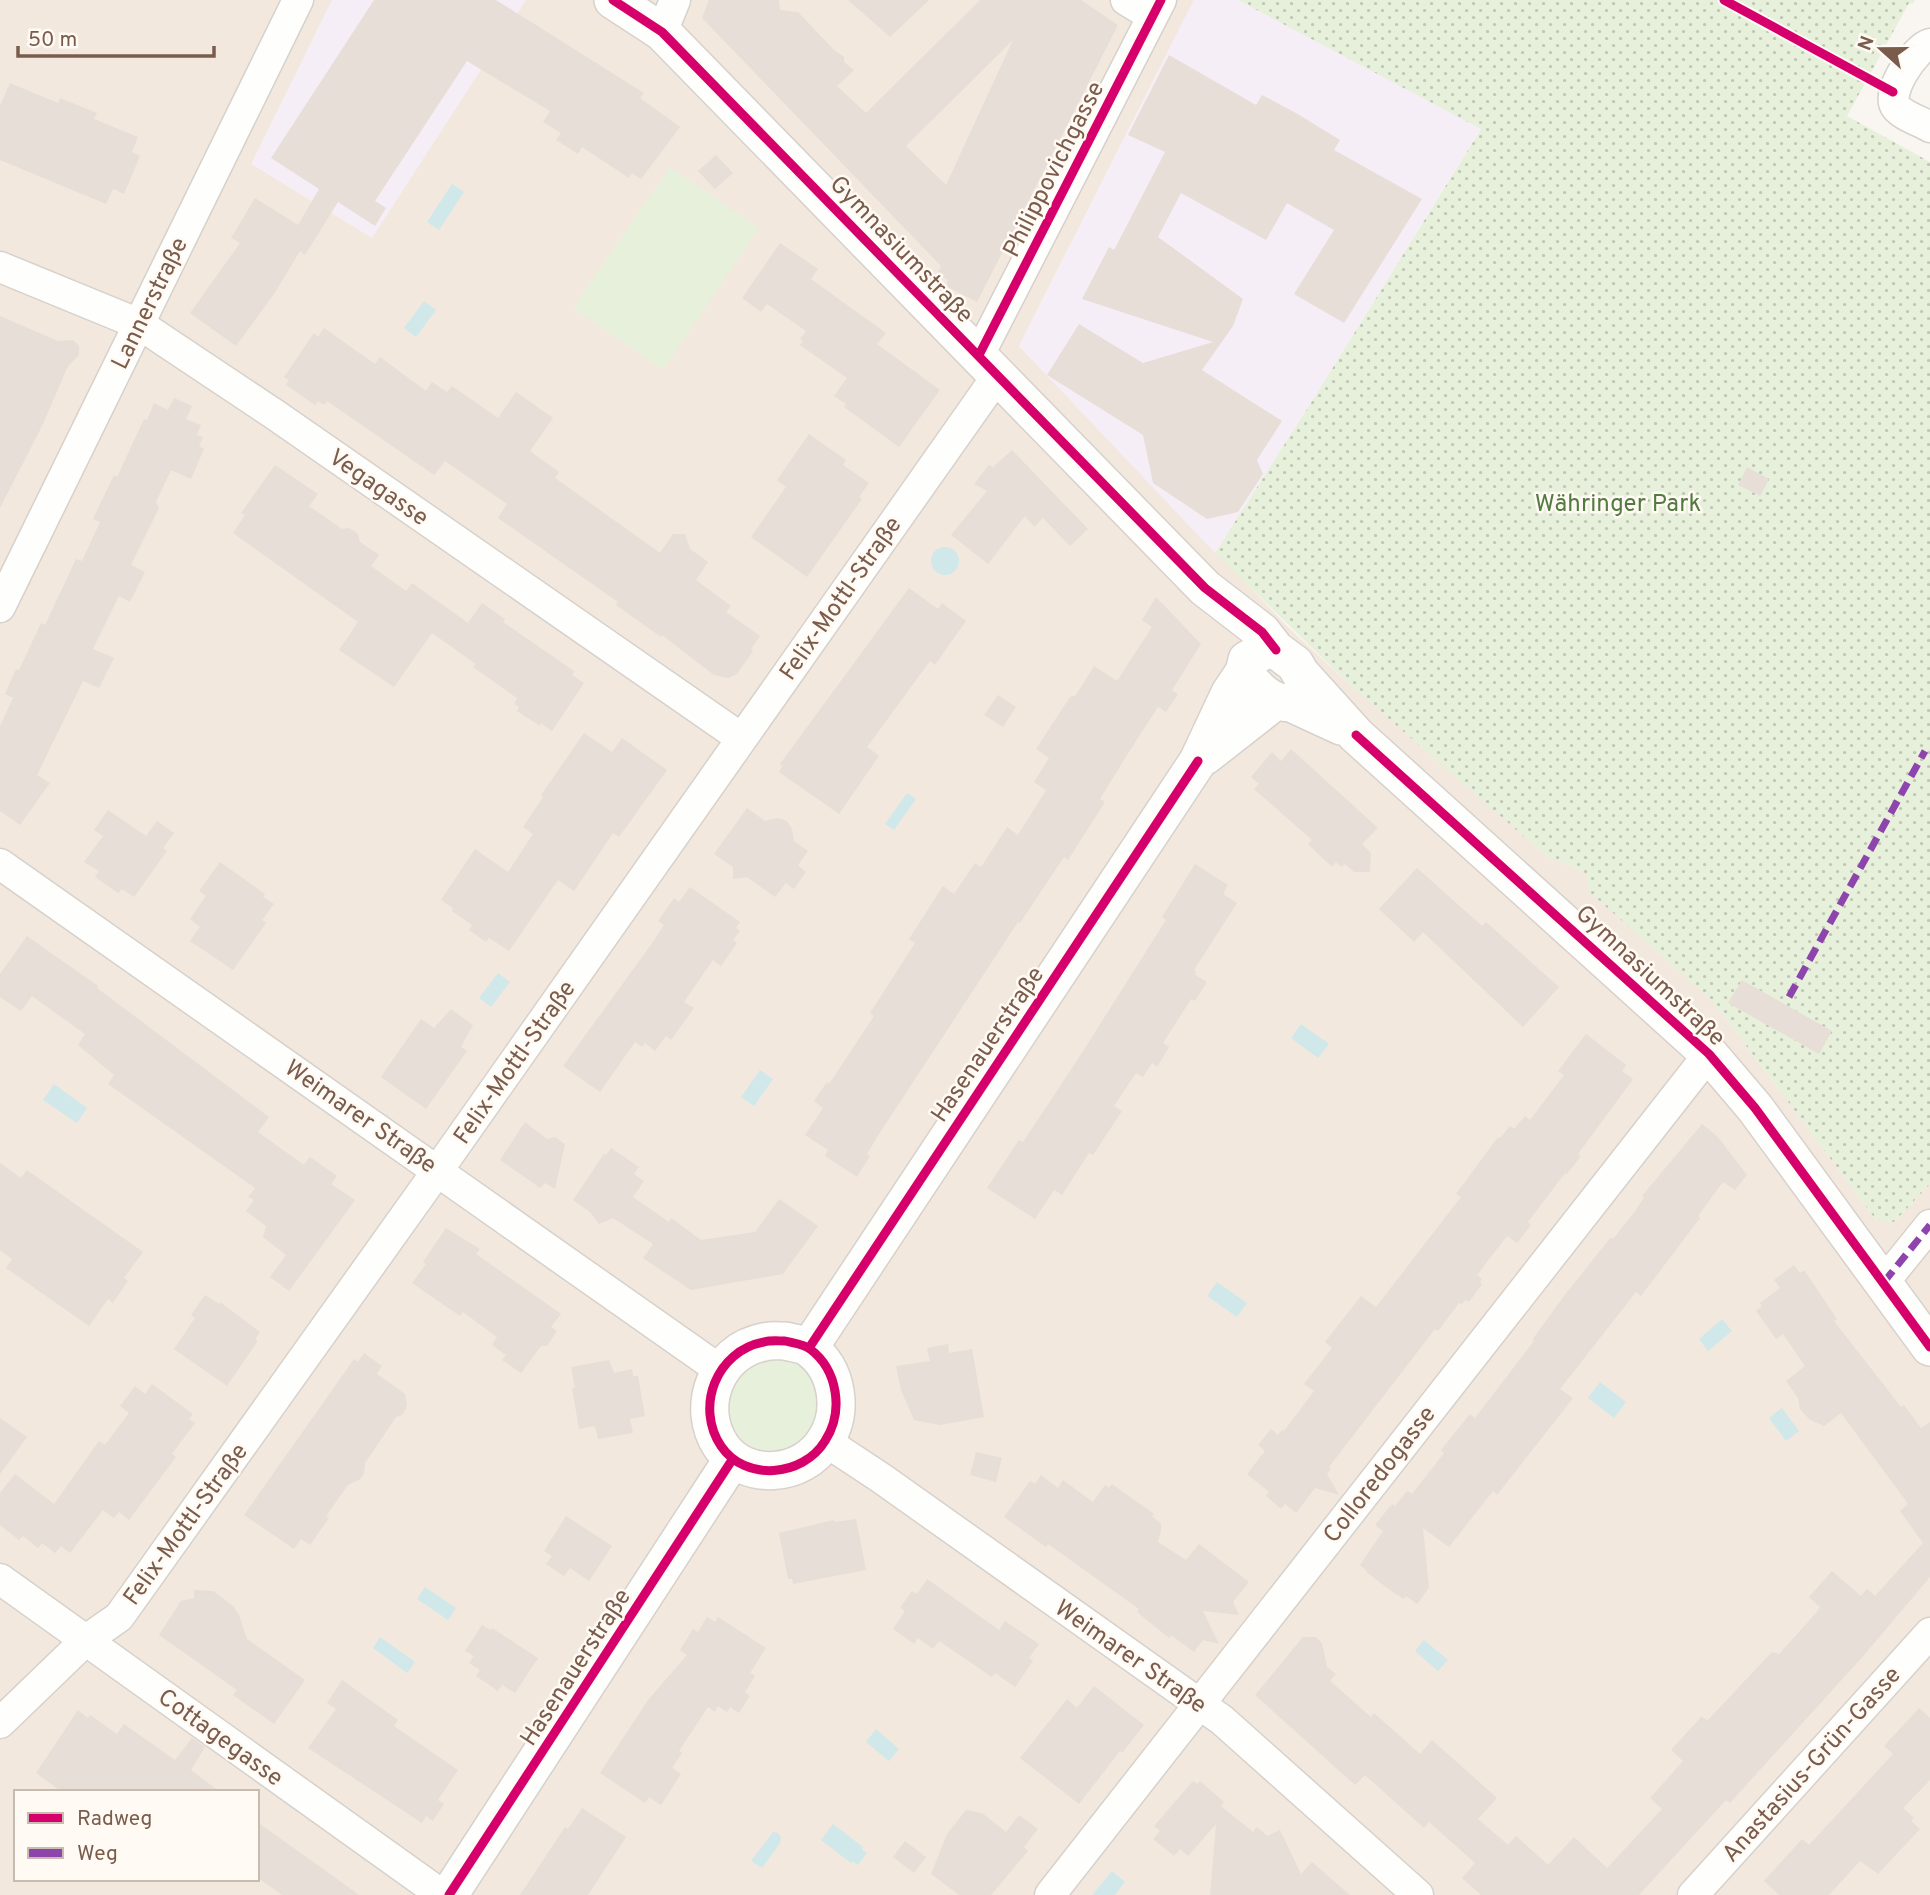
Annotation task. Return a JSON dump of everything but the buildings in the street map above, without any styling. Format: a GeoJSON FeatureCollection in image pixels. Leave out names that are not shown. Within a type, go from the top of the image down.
{"type":"FeatureCollection","features":[{"type":"Feature","properties":{"kind":"street","name":"Lannerstraße"},"geometry":{"type":"LineString","coordinates":[[0,607],[298,0]]}},
{"type":"Feature","properties":{"kind":"street","name":"Gymnasiumstraße"},"geometry":{"type":"LineString","coordinates":[[613,0],[668,16],[989,365],[1205,588],[1262,632],[1272,676],[1356,735],[1709,1054],[1755,1108],[1930,1347]]}},
{"type":"Feature","properties":{"kind":"street"},"geometry":{"type":"LineString","coordinates":[[1126,0],[1156,8]]}},
{"type":"Feature","properties":{"kind":"street","name":"Philippovichgasse"},"geometry":{"type":"LineString","coordinates":[[989,365],[1156,8]]}},
{"type":"Feature","properties":{"kind":"street"},"geometry":{"type":"LineString","coordinates":[[1930,44],[1918,50],[1892,92],[1894,105],[1898,109],[1930,127]]}},
{"type":"Feature","properties":{"kind":"street","name":"Vegagasse"},"geometry":{"type":"LineString","coordinates":[[0,267],[139,324],[274,414],[741,738]]}},
{"type":"Feature","properties":{"kind":"street","name":"Felix-Mottl-Straße"},"geometry":{"type":"LineString","coordinates":[[0,1723],[86,1640],[119,1617],[438,1170],[741,738],[989,365]]}},
{"type":"Feature","properties":{"kind":"street","name":"Hasenauerstraße"},"geometry":{"type":"LineString","coordinates":[[808,1348],[1198,761],[1272,676]]}},
{"type":"Feature","properties":{"kind":"street","name":"Weimarer Straße"},"geometry":{"type":"LineString","coordinates":[[0,864],[720,1370]]}},
{"type":"Feature","properties":{"kind":"street","name":"Colloredogasse"},"geometry":{"type":"LineString","coordinates":[[1049,1895],[1709,1054]]}},
{"type":"Feature","properties":{"kind":"street"},"geometry":{"type":"LineString","coordinates":[[1884,1282],[1930,1225]]}},
{"type":"Feature","properties":{"kind":"street"},"geometry":{"type":"LineString","coordinates":[[785,1341],[808,1348],[825,1364],[834,1384],[835,1410],[825,1441],[802,1463],[783,1469],[765,1472],[732,1460],[720,1445],[710,1422],[710,1397],[720,1370],[741,1351],[763,1342],[785,1341]]}},
{"type":"Feature","properties":{"kind":"street","name":"Weimarer Straße"},"geometry":{"type":"LineString","coordinates":[[825,1441],[1222,1720],[1418,1895]]}},
{"type":"Feature","properties":{"kind":"street","name":"Hasenauerstraße"},"geometry":{"type":"LineString","coordinates":[[449,1895],[732,1460]]}},
{"type":"Feature","properties":{"kind":"street","name":"Cottagegasse"},"geometry":{"type":"LineString","coordinates":[[0,1579],[442,1895]]}},
{"type":"Feature","properties":{"kind":"street","name":"Anastasius-Grün-Gasse"},"geometry":{"type":"LineString","coordinates":[[1693,1895],[1930,1633]]}},
{"type":"Feature","properties":{"kind":"shaded area"},"geometry":{"type":"Polygon","coordinates":[[[0,0],[1194,0],[1019,346],[1287,626],[1350,685],[1562,862],[1588,874],[1713,1001],[1876,1220],[1894,1222],[1930,1184],[1930,1895],[0,1895],[0,0]]]}},
{"type":"Feature","properties":{"kind":"shaded area"},"geometry":{"type":"Polygon","coordinates":[[[332,0],[526,0],[372,238],[251,164],[332,0]]]}},
{"type":"Feature","properties":{"kind":"shaded area"},"geometry":{"type":"Polygon","coordinates":[[[1194,0],[1238,0],[1481,128],[1215,553],[1019,346],[1194,0]]]}},
{"type":"Feature","properties":{"kind":"green space","name":"Währinger Park"},"geometry":{"type":"Polygon","coordinates":[[[1238,0],[1915,0],[1913,4],[1909,3],[1847,116],[1930,162],[1930,1184],[1894,1222],[1876,1220],[1713,1001],[1587,890],[1587,874],[1561,861],[1551,860],[1350,685],[1215,553],[1481,129],[1238,0]]]}},
{"type":"Feature","properties":{"kind":"green space"},"geometry":{"type":"Polygon","coordinates":[[[670,167],[759,228],[663,370],[573,308],[670,167]]]}},
{"type":"Feature","properties":{"kind":"green space"},"geometry":{"type":"Polygon","coordinates":[[[773,1357],[791,1361],[806,1371],[816,1386],[820,1404],[816,1422],[806,1437],[791,1447],[773,1451],[755,1447],[740,1437],[730,1422],[726,1404],[730,1386],[740,1371],[755,1361],[773,1357]]]}},
{"type":"Feature","properties":{"kind":"water"},"geometry":{"type":"Polygon","coordinates":[[[452,184],[464,192],[439,230],[427,222],[452,184]]]}},
{"type":"Feature","properties":{"kind":"water"},"geometry":{"type":"Polygon","coordinates":[[[424,301],[436,310],[416,337],[404,328],[424,301]]]}},
{"type":"Feature","properties":{"kind":"water"},"geometry":{"type":"Polygon","coordinates":[[[945,547],[955,551],[959,561],[955,571],[945,575],[935,571],[931,561],[935,551],[945,547]]]}},
{"type":"Feature","properties":{"kind":"water"},"geometry":{"type":"Polygon","coordinates":[[[907,793],[916,799],[894,830],[885,824],[907,793]]]}},
{"type":"Feature","properties":{"kind":"water"},"geometry":{"type":"Polygon","coordinates":[[[498,973],[510,982],[491,1007],[479,998],[498,973]]]}},
{"type":"Feature","properties":{"kind":"water"},"geometry":{"type":"Polygon","coordinates":[[[1301,1024],[1329,1044],[1318,1058],[1291,1038],[1301,1024]]]}},
{"type":"Feature","properties":{"kind":"water"},"geometry":{"type":"Polygon","coordinates":[[[760,1070],[773,1079],[754,1106],[741,1097],[760,1070]]]}},
{"type":"Feature","properties":{"kind":"water"},"geometry":{"type":"Polygon","coordinates":[[[54,1084],[87,1108],[77,1123],[43,1100],[54,1084]]]}},
{"type":"Feature","properties":{"kind":"water"},"geometry":{"type":"Polygon","coordinates":[[[1217,1282],[1247,1303],[1237,1317],[1207,1296],[1217,1282]]]}},
{"type":"Feature","properties":{"kind":"water"},"geometry":{"type":"Polygon","coordinates":[[[1722,1319],[1732,1331],[1708,1351],[1699,1339],[1722,1319]]]}},
{"type":"Feature","properties":{"kind":"water"},"geometry":{"type":"Polygon","coordinates":[[[1600,1382],[1626,1402],[1614,1418],[1588,1398],[1600,1382]]]}},
{"type":"Feature","properties":{"kind":"water"},"geometry":{"type":"Polygon","coordinates":[[[1782,1408],[1799,1431],[1786,1441],[1769,1418],[1782,1408]]]}},
{"type":"Feature","properties":{"kind":"water"},"geometry":{"type":"Polygon","coordinates":[[[425,1587],[456,1608],[448,1620],[417,1599],[425,1587]]]}},
{"type":"Feature","properties":{"kind":"water"},"geometry":{"type":"Polygon","coordinates":[[[380,1637],[415,1662],[407,1673],[373,1648],[380,1637]]]}},
{"type":"Feature","properties":{"kind":"water"},"geometry":{"type":"Polygon","coordinates":[[[1424,1640],[1448,1660],[1438,1671],[1415,1651],[1424,1640]]]}},
{"type":"Feature","properties":{"kind":"water"},"geometry":{"type":"Polygon","coordinates":[[[876,1729],[899,1749],[889,1761],[866,1742],[876,1729]]]}},
{"type":"Feature","properties":{"kind":"water"},"geometry":{"type":"Polygon","coordinates":[[[833,1824],[867,1853],[858,1865],[851,1863],[821,1840],[833,1824]]]}},
{"type":"Feature","properties":{"kind":"water"},"geometry":{"type":"Polygon","coordinates":[[[773,1832],[778,1833],[780,1843],[762,1868],[751,1861],[773,1832]]]}},
{"type":"Feature","properties":{"kind":"water"},"geometry":{"type":"Polygon","coordinates":[[[1112,1871],[1125,1882],[1115,1895],[1094,1895],[1093,1894],[1112,1871]]]}},
{"type":"Feature","properties":{"kind":"marked path"},"geometry":{"type":"LineString","coordinates":[[1789,997],[1925,751]]}},
{"type":"Feature","properties":{"kind":"marked path"},"geometry":{"type":"LineString","coordinates":[[1884,1282],[1930,1225]]}},
{"type":"Feature","properties":{"kind":"cycle path"},"geometry":{"type":"LineString","coordinates":[[613,0],[662,32],[1205,588],[1262,632],[1276,650]]}},
{"type":"Feature","properties":{"kind":"cycle path"},"geometry":{"type":"LineString","coordinates":[[979,355],[1161,0]]}},
{"type":"Feature","properties":{"kind":"cycle path"},"geometry":{"type":"LineString","coordinates":[[1724,0],[1893,92]]}},
{"type":"Feature","properties":{"kind":"cycle path"},"geometry":{"type":"LineString","coordinates":[[1356,735],[1709,1054],[1755,1108],[1930,1347]]}},
{"type":"Feature","properties":{"kind":"cycle path"},"geometry":{"type":"LineString","coordinates":[[809,1348],[1198,761]]}},
{"type":"Feature","properties":{"kind":"cycle path"},"geometry":{"type":"LineString","coordinates":[[785,1341],[808,1347],[827,1368],[835,1392],[835,1417],[825,1441],[803,1462],[789,1468],[759,1470],[731,1458],[721,1446],[713,1431],[711,1398],[722,1369],[733,1357],[747,1347],[764,1342],[785,1341]]}},
{"type":"Feature","properties":{"kind":"cycle path"},"geometry":{"type":"LineString","coordinates":[[449,1895],[732,1460]]}}]}
